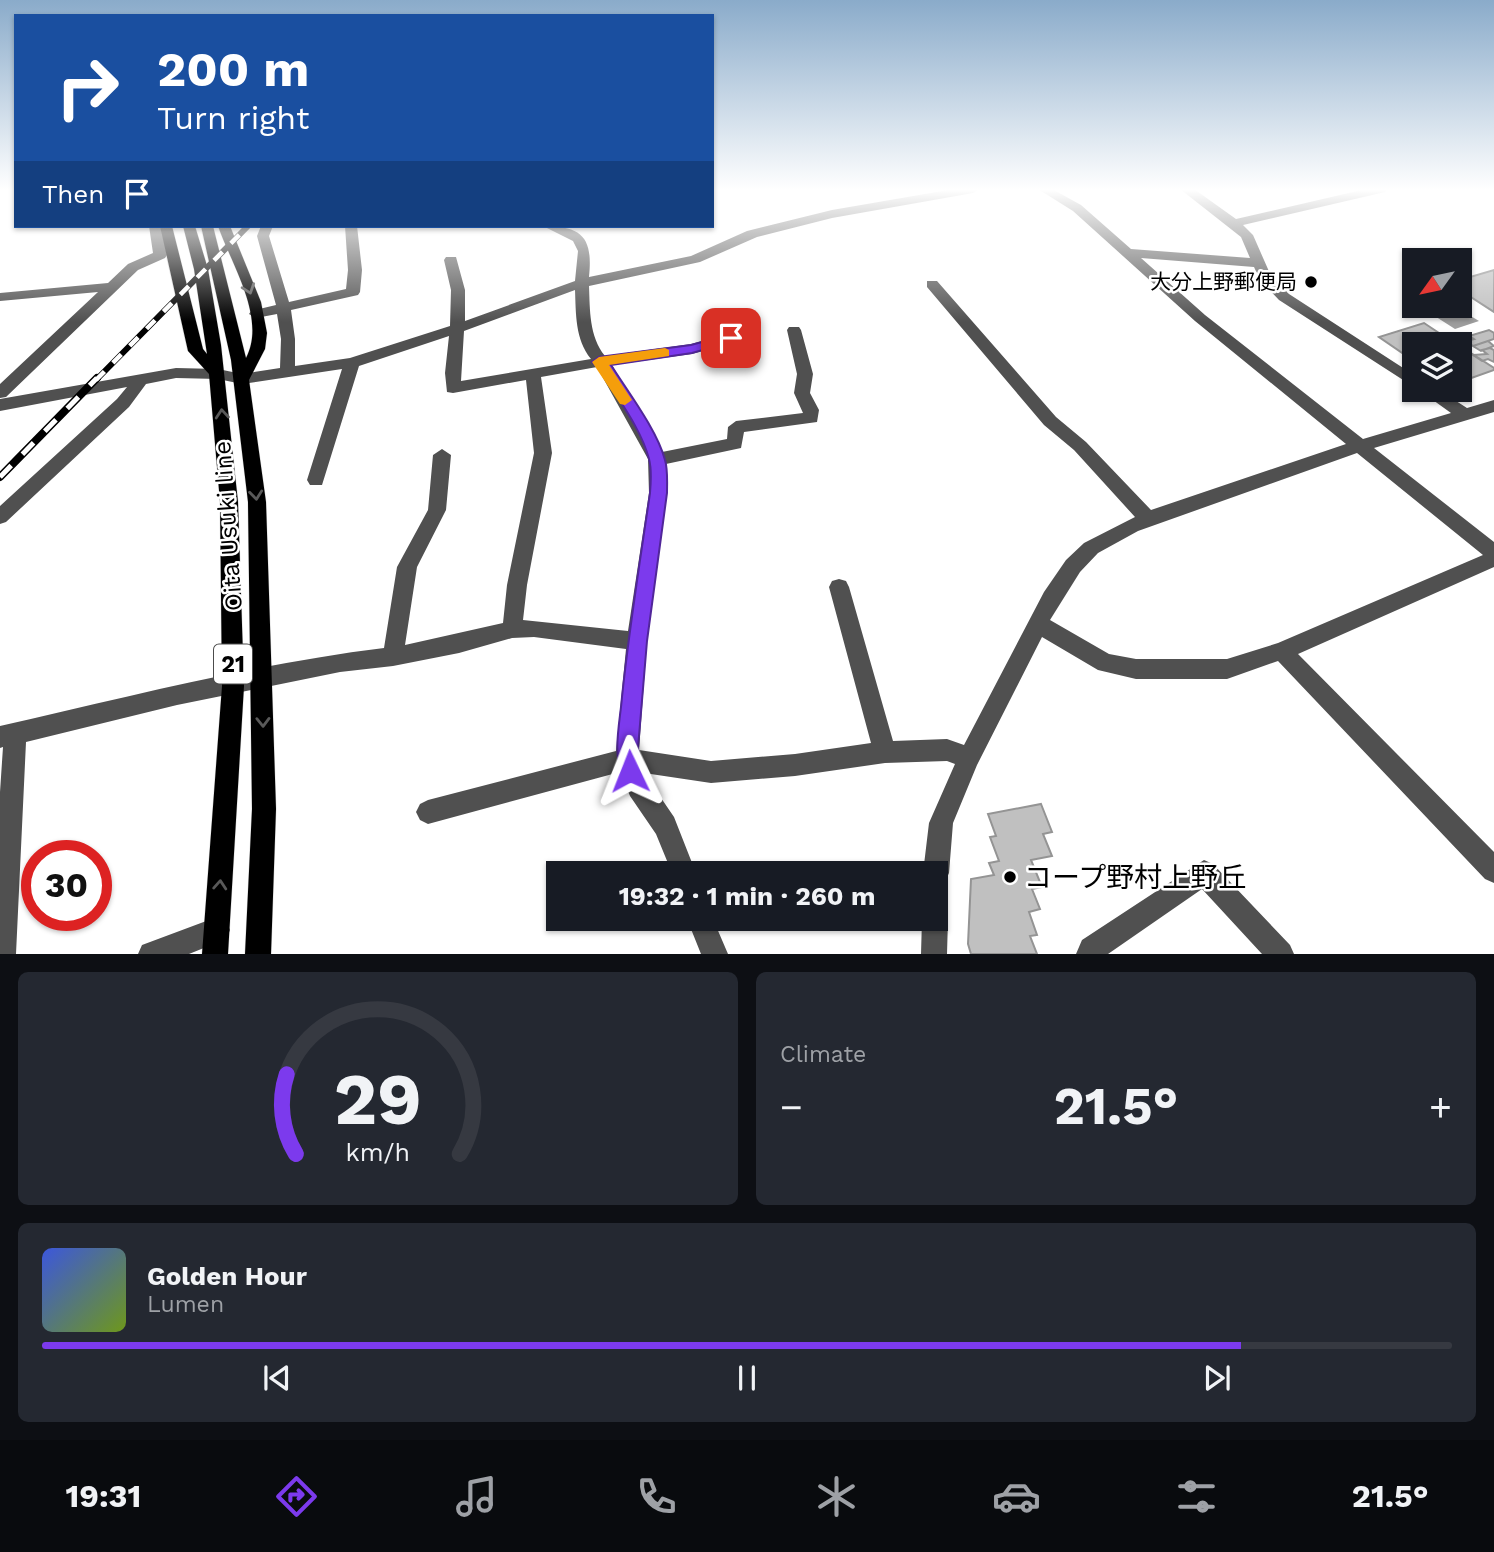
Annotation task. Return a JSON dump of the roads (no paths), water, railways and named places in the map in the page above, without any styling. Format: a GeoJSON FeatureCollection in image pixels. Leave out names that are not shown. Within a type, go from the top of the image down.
{"type":"FeatureCollection","features":[{"type":"Feature","properties":{"kind":"main road"},"geometry":{"type":"LineString","coordinates":[[168,234],[196,351],[218,374]]}},
{"type":"Feature","properties":{"kind":"main road","name":"Oita Usuki line"},"geometry":{"type":"LineString","coordinates":[[190,234],[201,269],[218,374],[229,502],[233,686],[216,942]]}},
{"type":"Feature","properties":{"kind":"main road","name":"Oita Usuki line"},"geometry":{"type":"LineString","coordinates":[[209,234],[227,300],[242,379],[257,502],[264,809],[258,954]]}},
{"type":"Feature","properties":{"kind":"main road"},"geometry":{"type":"LineString","coordinates":[[227,234],[248,286],[256,314],[260,344],[242,379]]}},
{"type":"Feature","properties":{"kind":"street"},"geometry":{"type":"LineString","coordinates":[[0,393],[133,267],[160,254],[156,234]]}},
{"type":"Feature","properties":{"kind":"street"},"geometry":{"type":"LineString","coordinates":[[263,234],[283,307],[291,351],[287,373]]}},
{"type":"Feature","properties":{"kind":"street"},"geometry":{"type":"LineString","coordinates":[[256,314],[354,292],[352,234]]}},
{"type":"Feature","properties":{"kind":"street"},"geometry":{"type":"LineString","coordinates":[[571,234],[585,251],[582,283],[583,323],[599,362],[606,368],[657,459],[659,493],[637,641],[627,760],[638,788],[665,826],[679,861]]}},
{"type":"Feature","properties":{"kind":"street"},"geometry":{"type":"LineString","coordinates":[[0,405],[176,373],[218,374],[242,379],[352,363],[582,283],[695,259],[754,234]]}},
{"type":"Feature","properties":{"kind":"street"},"geometry":{"type":"LineString","coordinates":[[1106,234],[1200,318],[1494,553]]}},
{"type":"Feature","properties":{"kind":"street"},"geometry":{"type":"LineString","coordinates":[[1244,234],[1251,241],[1258,263],[1269,283],[1284,297],[1402,374]]}},
{"type":"Feature","properties":{"kind":"street"},"geometry":{"type":"LineString","coordinates":[[1128,253],[1258,263]]}},
{"type":"Feature","properties":{"kind":"street"},"geometry":{"type":"LineString","coordinates":[[452,260],[458,275],[453,388],[599,362],[692,349],[731,338]]}},
{"type":"Feature","properties":{"kind":"street"},"geometry":{"type":"LineString","coordinates":[[932,284],[1050,421],[1080,446],[1148,519]]}},
{"type":"Feature","properties":{"kind":"street"},"geometry":{"type":"LineString","coordinates":[[0,297],[112,287]]}},
{"type":"Feature","properties":{"kind":"street"},"geometry":{"type":"LineString","coordinates":[[657,459],[736,444],[736,427],[811,418],[811,410],[802,393],[805,374],[794,331]]}},
{"type":"Feature","properties":{"kind":"street"},"geometry":{"type":"LineString","coordinates":[[316,480],[352,363]]}},
{"type":"Feature","properties":{"kind":"street"},"geometry":{"type":"LineString","coordinates":[[512,629],[517,585],[543,453],[533,374]]}},
{"type":"Feature","properties":{"kind":"street"},"geometry":{"type":"LineString","coordinates":[[0,517],[123,403],[143,377]]}},
{"type":"Feature","properties":{"kind":"street"},"geometry":{"type":"LineString","coordinates":[[1446,402],[1464,414]]}},
{"type":"Feature","properties":{"kind":"street"},"geometry":{"type":"LineString","coordinates":[[937,861],[941,822],[969,758],[1059,584],[1082,557],[1103,540],[1148,519],[1359,446],[1494,406]]}},
{"type":"Feature","properties":{"kind":"street"},"geometry":{"type":"LineString","coordinates":[[393,657],[407,567],[437,510],[442,455]]}},
{"type":"Feature","properties":{"kind":"street"},"geometry":{"type":"LineString","coordinates":[[1038,624],[1105,663],[1136,669],[1227,669],[1282,651],[1494,559]]}},
{"type":"Feature","properties":{"kind":"street"},"geometry":{"type":"LineString","coordinates":[[839,587],[885,752]]}},
{"type":"Feature","properties":{"kind":"street"},"geometry":{"type":"LineString","coordinates":[[3,954],[8,735],[177,695],[340,663],[393,657],[459,644],[512,629],[534,628],[637,641]]}},
{"type":"Feature","properties":{"kind":"street"},"geometry":{"type":"LineString","coordinates":[[1282,651],[1494,870]]}},
{"type":"Feature","properties":{"kind":"street"},"geometry":{"type":"LineString","coordinates":[[428,812],[627,760],[728,772],[885,752],[947,750],[969,758]]}},
{"type":"Feature","properties":{"kind":"street"},"geometry":{"type":"LineString","coordinates":[[1089,954],[1091,950],[1204,873],[1281,954]]}},
{"type":"Feature","properties":{"kind":"street"},"geometry":{"type":"LineString","coordinates":[[705,931],[715,954]]}},
{"type":"Feature","properties":{"kind":"street"},"geometry":{"type":"LineString","coordinates":[[934,954],[935,931]]}},
{"type":"Feature","properties":{"kind":"street"},"geometry":{"type":"LineString","coordinates":[[151,954],[216,942]]}},
{"type":"Feature","properties":{"kind":"railway"},"geometry":{"type":"LineString","coordinates":[[96,380],[241,234]]}},
{"type":"Feature","properties":{"kind":"railway"},"geometry":{"type":"LineString","coordinates":[[0,477],[97,378]]}},
{"type":"Feature","properties":{"kind":"place","name":"大分上野郵便局"},"geometry":{"type":"Point","coordinates":[1311,282]}},
{"type":"Feature","properties":{"kind":"place","name":"コープ野村上野丘"},"geometry":{"type":"Point","coordinates":[1010,877]}}]}
